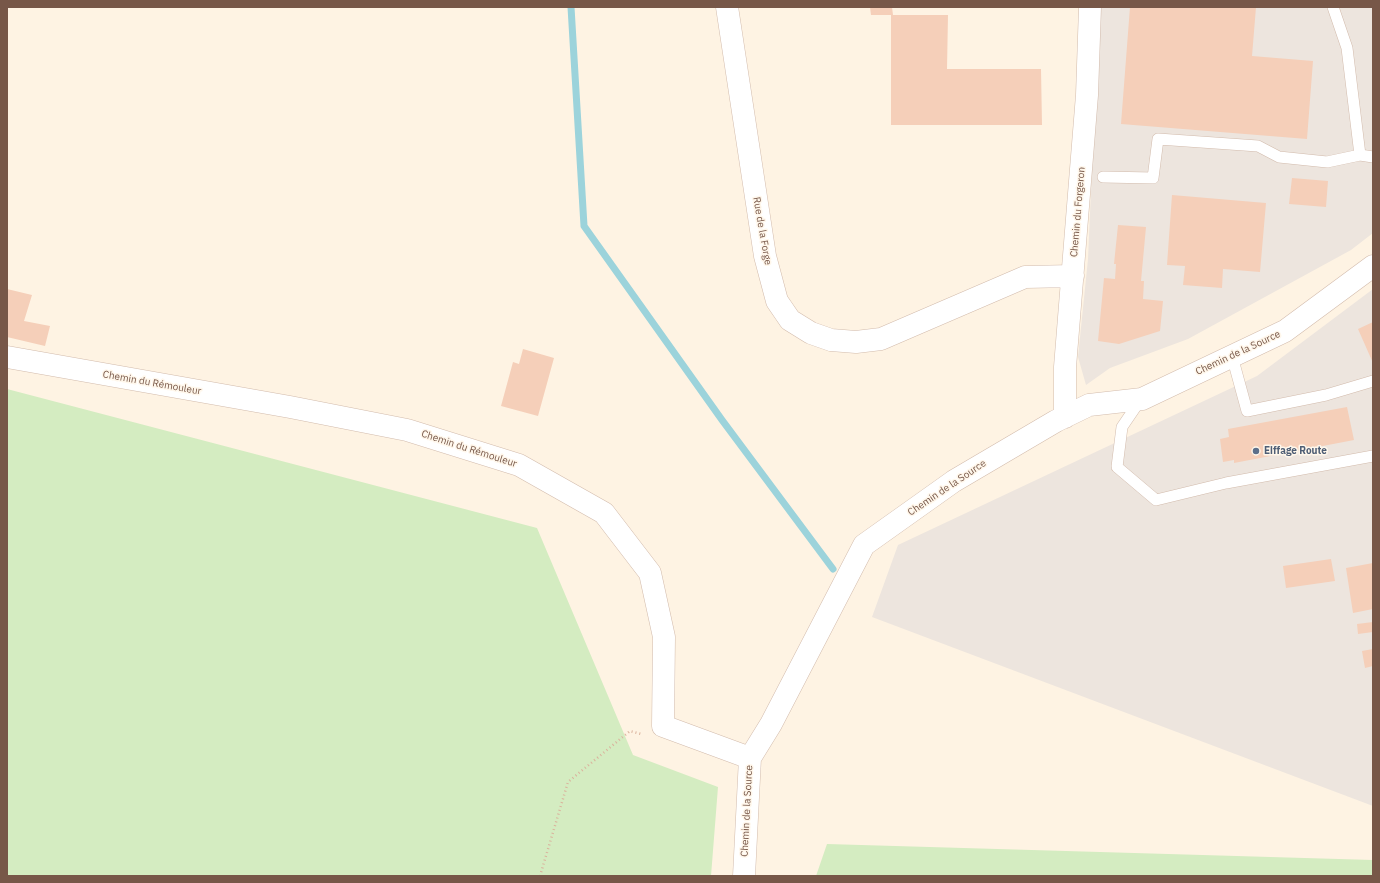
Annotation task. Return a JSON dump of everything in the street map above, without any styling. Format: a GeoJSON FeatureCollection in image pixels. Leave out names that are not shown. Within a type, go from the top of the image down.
{"type":"FeatureCollection","features":[{"type":"Feature","properties":{"kind":"street","name":"Rue de la Forge"},"geometry":{"type":"LineString","coordinates":[[727,7],[765,256],[777,301],[790,320],[811,333],[831,340],[856,342],[881,339],[1025,277],[1073,276]]}},
{"type":"Feature","properties":{"kind":"street","name":"Chemin du Forgeron"},"geometry":{"type":"LineString","coordinates":[[1064,416],[1065,367],[1087,95],[1090,7]]}},
{"type":"Feature","properties":{"kind":"street","name":"Chemin de la Source"},"geometry":{"type":"LineString","coordinates":[[744,876],[750,758],[771,724],[864,546],[954,481],[1064,416],[1088,406],[1142,398],[1285,331],[1373,266]]}},
{"type":"Feature","properties":{"kind":"street","name":"Chemin du Rémouleur"},"geometry":{"type":"LineString","coordinates":[[7,357],[290,407],[407,430],[519,465],[604,513],[650,573],[664,637],[663,726],[750,758]]}},
{"type":"Feature","properties":{"kind":"lane"},"geometry":{"type":"LineString","coordinates":[[1333,7],[1347,48],[1360,154]]}},
{"type":"Feature","properties":{"kind":"lane"},"geometry":{"type":"LineString","coordinates":[[1103,177],[1153,178],[1158,139],[1258,146],[1279,157],[1327,162],[1360,154],[1373,156]]}},
{"type":"Feature","properties":{"kind":"lane"},"geometry":{"type":"LineString","coordinates":[[1232,356],[1247,411],[1326,395],[1373,380]]}},
{"type":"Feature","properties":{"kind":"lane"},"geometry":{"type":"LineString","coordinates":[[1142,398],[1122,427],[1117,467],[1156,500],[1226,483],[1373,456]]}},
{"type":"Feature","properties":{"kind":"path"},"geometry":{"type":"LineString","coordinates":[[540,876],[568,782],[630,731],[645,735]]}},
{"type":"Feature","properties":{"kind":"shaded area"},"geometry":{"type":"Polygon","coordinates":[[[1099,7],[1373,7],[1373,233],[1351,250],[1188,339],[1110,368],[1086,385],[1078,357],[1088,259],[1099,7]]]}},
{"type":"Feature","properties":{"kind":"shaded area"},"geometry":{"type":"Polygon","coordinates":[[[1373,289],[1373,806],[872,617],[898,545],[1257,376],[1373,289]]]}},
{"type":"Feature","properties":{"kind":"green space"},"geometry":{"type":"Polygon","coordinates":[[[7,389],[537,528],[633,755],[718,787],[711,876],[7,876],[7,389]]]}},
{"type":"Feature","properties":{"kind":"green space"},"geometry":{"type":"Polygon","coordinates":[[[827,844],[1373,860],[1373,876],[816,876],[827,844]]]}},
{"type":"Feature","properties":{"kind":"building"},"geometry":{"type":"Polygon","coordinates":[[[870,7],[892,7],[893,15],[948,15],[947,69],[1041,69],[1042,125],[891,125],[891,15],[871,15],[870,7]]]}},
{"type":"Feature","properties":{"kind":"building"},"geometry":{"type":"Polygon","coordinates":[[[1130,7],[1256,7],[1252,56],[1313,61],[1307,139],[1121,124],[1130,7]]]}},
{"type":"Feature","properties":{"kind":"building"},"geometry":{"type":"Polygon","coordinates":[[[1292,178],[1328,181],[1326,207],[1289,204],[1292,178]]]}},
{"type":"Feature","properties":{"kind":"building"},"geometry":{"type":"Polygon","coordinates":[[[1172,195],[1266,203],[1260,272],[1223,269],[1222,288],[1183,285],[1185,266],[1167,265],[1172,195]]]}},
{"type":"Feature","properties":{"kind":"building"},"geometry":{"type":"Polygon","coordinates":[[[1118,225],[1146,227],[1141,281],[1144,281],[1143,299],[1163,301],[1160,331],[1119,344],[1098,341],[1104,278],[1115,279],[1116,264],[1114,264],[1118,225]]]}},
{"type":"Feature","properties":{"kind":"building"},"geometry":{"type":"Polygon","coordinates":[[[7,289],[32,295],[24,321],[50,326],[45,346],[7,337],[7,289]]]}},
{"type":"Feature","properties":{"kind":"building"},"geometry":{"type":"Polygon","coordinates":[[[1373,322],[1373,363],[1358,329],[1373,322]]]}},
{"type":"Feature","properties":{"kind":"building"},"geometry":{"type":"Polygon","coordinates":[[[523,349],[554,358],[538,416],[501,406],[513,362],[519,364],[523,349]]]}},
{"type":"Feature","properties":{"kind":"building"},"geometry":{"type":"Polygon","coordinates":[[[1347,407],[1354,440],[1234,463],[1234,460],[1223,462],[1220,439],[1229,437],[1228,429],[1347,407]]]}},
{"type":"Feature","properties":{"kind":"building"},"geometry":{"type":"Polygon","coordinates":[[[1331,559],[1335,581],[1286,588],[1283,566],[1331,559]]]}},
{"type":"Feature","properties":{"kind":"building"},"geometry":{"type":"Polygon","coordinates":[[[1373,563],[1373,609],[1353,613],[1346,568],[1373,563]]]}},
{"type":"Feature","properties":{"kind":"building"},"geometry":{"type":"Polygon","coordinates":[[[1373,622],[1373,632],[1358,634],[1357,624],[1373,622]]]}},
{"type":"Feature","properties":{"kind":"building"},"geometry":{"type":"Polygon","coordinates":[[[1373,649],[1373,666],[1365,668],[1362,651],[1373,649]]]}},
{"type":"Feature","properties":{"kind":"waterway"},"geometry":{"type":"LineString","coordinates":[[571,7],[584,226],[722,420],[833,569]]}},
{"type":"Feature","properties":{"kind":"place","name":"Eiffage Route"},"geometry":{"type":"Point","coordinates":[1256,451]}}]}
